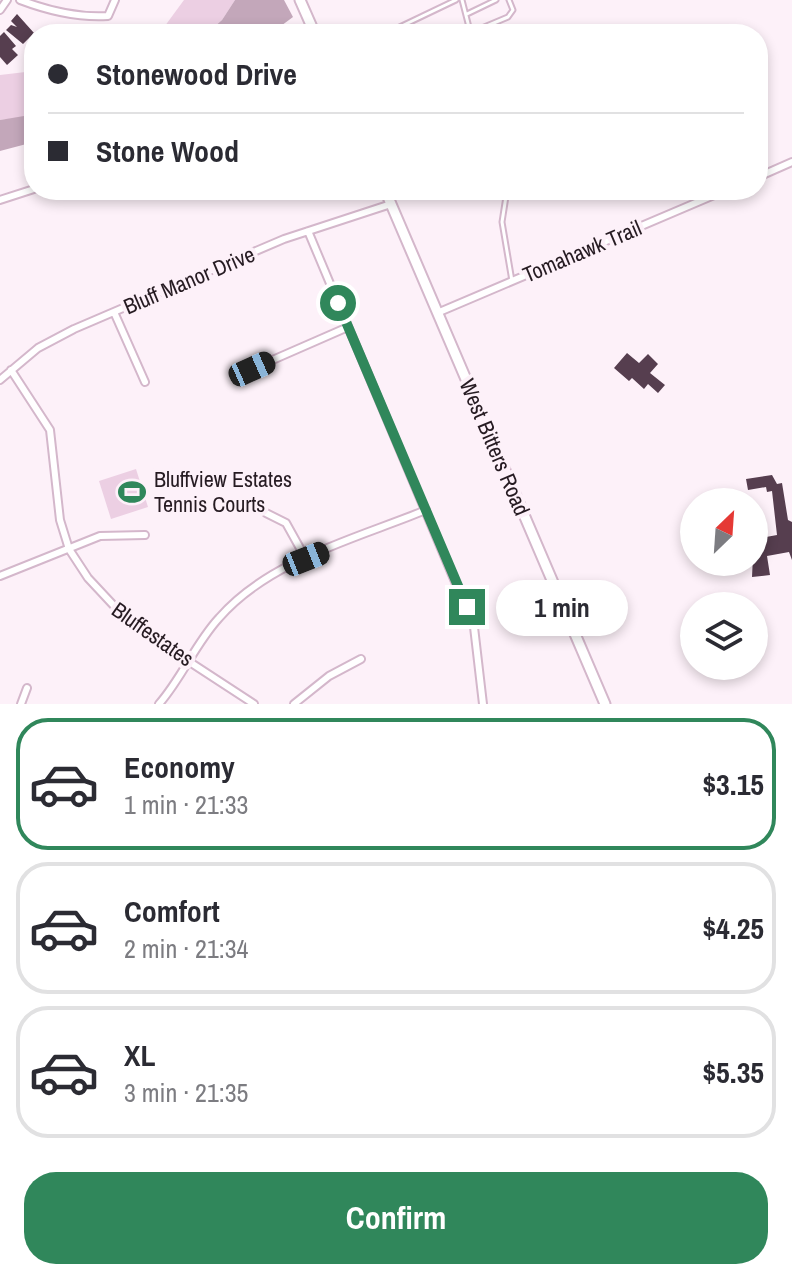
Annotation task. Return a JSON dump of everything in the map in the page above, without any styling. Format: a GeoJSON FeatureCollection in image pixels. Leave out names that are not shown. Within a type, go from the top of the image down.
{"type":"FeatureCollection","features":[{"type":"Feature","properties":{"kind":"main road"},"geometry":{"type":"LineString","coordinates":[[300,0],[311,24]]}},
{"type":"Feature","properties":{"kind":"main road","name":"West Bitters Road"},"geometry":{"type":"LineString","coordinates":[[389,200],[605,704]]}},
{"type":"Feature","properties":{"kind":"street"},"geometry":{"type":"LineString","coordinates":[[0,10],[7,0]]}},
{"type":"Feature","properties":{"kind":"street"},"geometry":{"type":"LineString","coordinates":[[20,0],[61,13],[108,16],[115,0]]}},
{"type":"Feature","properties":{"kind":"street"},"geometry":{"type":"LineString","coordinates":[[768,173],[792,162]]}},
{"type":"Feature","properties":{"kind":"street"},"geometry":{"type":"LineString","coordinates":[[0,200],[24,192]]}},
{"type":"Feature","properties":{"kind":"street","name":"Tomahawk Trail"},"geometry":{"type":"LineString","coordinates":[[437,313],[702,200]]}},
{"type":"Feature","properties":{"kind":"street","name":"Bluff Manor Drive"},"geometry":{"type":"LineString","coordinates":[[0,380],[59,336],[308,231],[391,204]]}},
{"type":"Feature","properties":{"kind":"street"},"geometry":{"type":"LineString","coordinates":[[308,231],[474,627],[483,704]]}},
{"type":"Feature","properties":{"kind":"street"},"geometry":{"type":"LineString","coordinates":[[114,312],[145,382]]}},
{"type":"Feature","properties":{"kind":"street"},"geometry":{"type":"LineString","coordinates":[[252,369],[348,327]]}},
{"type":"Feature","properties":{"kind":"street","name":"Bluffestates"},"geometry":{"type":"LineString","coordinates":[[11,370],[50,430],[56,500],[69,549],[114,610],[254,704]]}},
{"type":"Feature","properties":{"kind":"street"},"geometry":{"type":"LineString","coordinates":[[159,704],[232,604],[263,581],[306,559],[426,510]]}},
{"type":"Feature","properties":{"kind":"street"},"geometry":{"type":"LineString","coordinates":[[266,513],[286,523],[306,559]]}},
{"type":"Feature","properties":{"kind":"street"},"geometry":{"type":"LineString","coordinates":[[0,576],[115,533],[145,535]]}},
{"type":"Feature","properties":{"kind":"street"},"geometry":{"type":"LineString","coordinates":[[294,704],[329,676],[361,659]]}},
{"type":"Feature","properties":{"kind":"street"},"geometry":{"type":"LineString","coordinates":[[21,704],[27,688]]}},
{"type":"Feature","properties":{"kind":"lane"},"geometry":{"type":"LineString","coordinates":[[407,24],[459,0],[467,24]]}},
{"type":"Feature","properties":{"kind":"lane"},"geometry":{"type":"LineString","coordinates":[[465,15],[496,0]]}},
{"type":"Feature","properties":{"kind":"lane"},"geometry":{"type":"LineString","coordinates":[[492,24],[508,17],[513,10],[509,0]]}},
{"type":"Feature","properties":{"kind":"lane"},"geometry":{"type":"LineString","coordinates":[[505,200],[502,222],[512,281]]}},
{"type":"Feature","properties":{"kind":"shaded area"},"geometry":{"type":"Polygon","coordinates":[[[184,0],[235,0],[217,24],[166,24],[184,0]]]}},
{"type":"Feature","properties":{"kind":"shaded area"},"geometry":{"type":"Polygon","coordinates":[[[235,0],[284,0],[293,17],[284,24],[217,24],[235,0]]]}},
{"type":"Feature","properties":{"kind":"shaded area"},"geometry":{"type":"Polygon","coordinates":[[[24,72],[24,117],[0,120],[0,75],[24,72]]]}},
{"type":"Feature","properties":{"kind":"shaded area"},"geometry":{"type":"Polygon","coordinates":[[[24,116],[24,145],[0,151],[0,120],[24,116]]]}},
{"type":"Feature","properties":{"kind":"shaded area"},"geometry":{"type":"Polygon","coordinates":[[[136,469],[148,507],[111,519],[99,481],[136,469]]]}},
{"type":"Feature","properties":{"kind":"building"},"geometry":{"type":"Polygon","coordinates":[[[17,14],[26,24],[23,44],[6,30],[11,25],[17,27],[11,21],[17,14]]]}},
{"type":"Feature","properties":{"kind":"building"},"geometry":{"type":"Polygon","coordinates":[[[4,32],[16,46],[12,49],[18,55],[7,65],[0,57],[0,36],[4,32]]]}},
{"type":"Feature","properties":{"kind":"building"},"geometry":{"type":"Polygon","coordinates":[[[627,353],[639,363],[648,354],[658,364],[650,373],[665,385],[658,393],[648,384],[644,389],[632,378],[629,381],[614,368],[627,353]]]}},
{"type":"Feature","properties":{"kind":"building"},"geometry":{"type":"Polygon","coordinates":[[[772,475],[777,484],[782,483],[788,520],[792,522],[792,560],[789,552],[768,556],[768,537],[777,535],[772,491],[768,492],[766,487],[748,488],[746,479],[772,475]]]}},
{"type":"Feature","properties":{"kind":"place","name":"Bluffview Estates Tennis Courts"},"geometry":{"type":"Point","coordinates":[132,492]}},
{"type":"Feature","properties":{"kind":"route"},"geometry":{"type":"LineString","coordinates":[[338,303],[467,607]]}}]}
